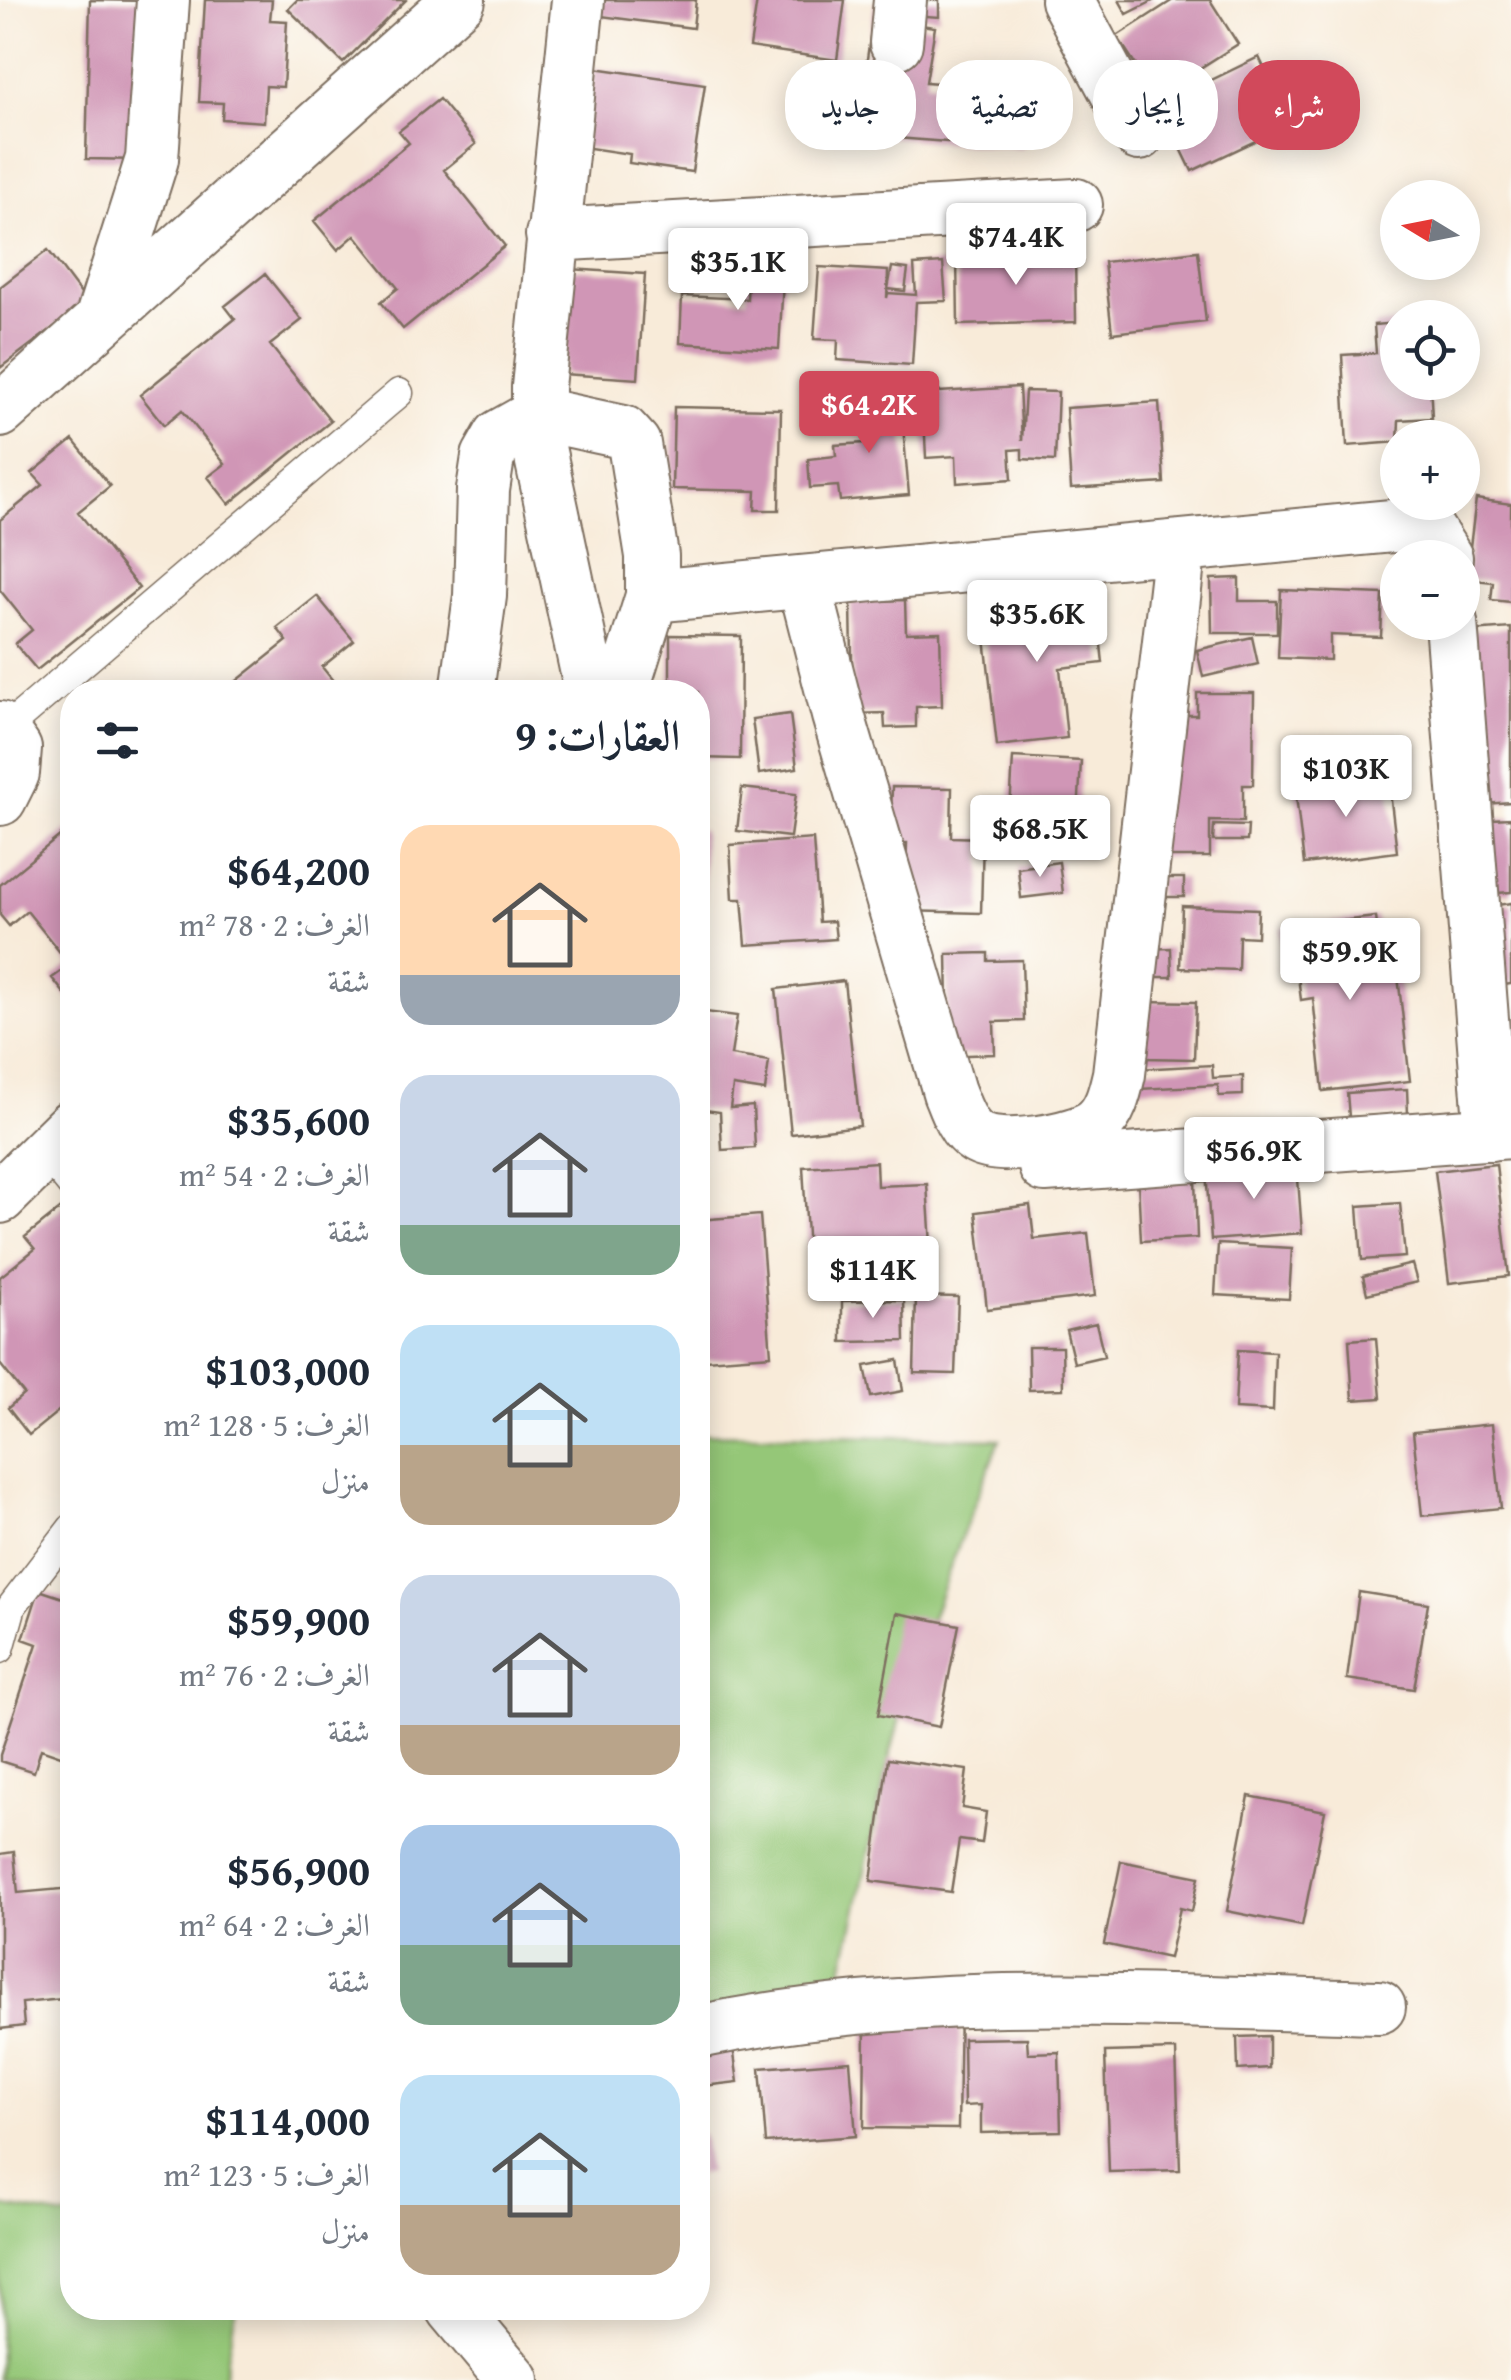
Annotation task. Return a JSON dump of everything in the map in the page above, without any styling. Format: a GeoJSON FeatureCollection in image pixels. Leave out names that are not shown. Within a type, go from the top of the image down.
{"type":"FeatureCollection","features":[{"type":"Feature","properties":{"kind":"street"},"geometry":{"type":"LineString","coordinates":[[100,321],[152,159],[162,0]]}},
{"type":"Feature","properties":{"kind":"street"},"geometry":{"type":"LineString","coordinates":[[0,411],[459,0]]}},
{"type":"Feature","properties":{"kind":"street"},"geometry":{"type":"LineString","coordinates":[[578,0],[552,236],[538,443],[589,680]]}},
{"type":"Feature","properties":{"kind":"street"},"geometry":{"type":"LineString","coordinates":[[1067,0],[1100,60]]}},
{"type":"Feature","properties":{"kind":"street"},"geometry":{"type":"LineString","coordinates":[[552,236],[1076,205]]}},
{"type":"Feature","properties":{"kind":"street"},"geometry":{"type":"LineString","coordinates":[[469,680],[480,596],[482,490],[488,457],[500,436],[539,414],[623,432],[634,444],[652,556],[652,596],[626,680]]}},
{"type":"Feature","properties":{"kind":"street"},"geometry":{"type":"LineString","coordinates":[[652,596],[1392,526],[1427,528],[1435,540]]}},
{"type":"Feature","properties":{"kind":"street"},"geometry":{"type":"LineString","coordinates":[[804,582],[838,715],[948,1092],[974,1138],[997,1146],[1076,1135],[1098,1122],[1112,1102],[1119,1074],[1180,546]]}},
{"type":"Feature","properties":{"kind":"street"},"geometry":{"type":"LineString","coordinates":[[1046,1166],[1501,1133],[1453,640]]}},
{"type":"Feature","properties":{"kind":"street"},"geometry":{"type":"LineString","coordinates":[[0,799],[13,774],[15,749],[1,729]]}},
{"type":"Feature","properties":{"kind":"street"},"geometry":{"type":"LineString","coordinates":[[0,1197],[60,1157]]}},
{"type":"Feature","properties":{"kind":"street"},"geometry":{"type":"LineString","coordinates":[[710,2030],[860,2006],[962,1998],[1379,2006]]}},
{"type":"Feature","properties":{"kind":"street"},"geometry":{"type":"LineString","coordinates":[[463,2320],[513,2380]]}},
{"type":"Feature","properties":{"kind":"lane"},"geometry":{"type":"LineString","coordinates":[[1,729],[399,392]]}},
{"type":"Feature","properties":{"kind":"lane"},"geometry":{"type":"LineString","coordinates":[[0,1649],[12,1606],[60,1544]]}},
{"type":"Feature","properties":{"kind":"green space"},"geometry":{"type":"Polygon","coordinates":[[[710,1434],[1000,1439],[940,1596],[901,1716],[838,1987],[710,2014],[710,1434]]]}},
{"type":"Feature","properties":{"kind":"green space"},"geometry":{"type":"Polygon","coordinates":[[[0,2206],[60,2216],[60,2320],[234,2320],[223,2380],[0,2380],[0,2206]]]}},
{"type":"Feature","properties":{"kind":"building"},"geometry":{"type":"Polygon","coordinates":[[[90,0],[147,1],[143,160],[86,159],[90,0]]]}},
{"type":"Feature","properties":{"kind":"building"},"geometry":{"type":"Polygon","coordinates":[[[205,0],[272,0],[270,20],[287,21],[283,87],[266,86],[264,122],[222,119],[223,103],[199,102],[205,0]]]}},
{"type":"Feature","properties":{"kind":"building"},"geometry":{"type":"Polygon","coordinates":[[[297,0],[406,0],[343,63],[288,9],[297,0]]]}},
{"type":"Feature","properties":{"kind":"building"},"geometry":{"type":"Polygon","coordinates":[[[603,0],[696,0],[693,28],[601,16],[603,0]]]}},
{"type":"Feature","properties":{"kind":"building"},"geometry":{"type":"Polygon","coordinates":[[[757,0],[845,0],[837,60],[750,47],[757,0]]]}},
{"type":"Feature","properties":{"kind":"building"},"geometry":{"type":"Polygon","coordinates":[[[875,0],[906,23],[935,27],[926,82],[936,83],[936,141],[916,140],[916,60],[867,60],[875,0]]]}},
{"type":"Feature","properties":{"kind":"building"},"geometry":{"type":"Polygon","coordinates":[[[913,0],[939,0],[939,17],[912,15],[913,0]]]}},
{"type":"Feature","properties":{"kind":"building"},"geometry":{"type":"Polygon","coordinates":[[[1119,0],[1155,0],[1127,14],[1119,0]]]}},
{"type":"Feature","properties":{"kind":"building"},"geometry":{"type":"Polygon","coordinates":[[[1173,0],[1210,0],[1238,44],[1213,60],[1133,60],[1117,36],[1173,0]]]}},
{"type":"Feature","properties":{"kind":"building"},"geometry":{"type":"Polygon","coordinates":[[[1238,67],[1238,149],[1192,171],[1182,150],[1218,150],[1218,77],[1238,67]]]}},
{"type":"Feature","properties":{"kind":"building"},"geometry":{"type":"Polygon","coordinates":[[[595,68],[705,84],[692,172],[629,163],[630,154],[583,147],[595,68]]]}},
{"type":"Feature","properties":{"kind":"building"},"geometry":{"type":"Polygon","coordinates":[[[439,99],[476,144],[444,170],[505,246],[403,329],[381,302],[398,288],[355,235],[338,250],[314,221],[409,143],[399,131],[439,99]]]}},
{"type":"Feature","properties":{"kind":"building"},"geometry":{"type":"Polygon","coordinates":[[[48,250],[87,302],[0,368],[0,287],[48,250]]]}},
{"type":"Feature","properties":{"kind":"building"},"geometry":{"type":"Polygon","coordinates":[[[1198,251],[1206,322],[1112,333],[1104,262],[1198,251]]]}},
{"type":"Feature","properties":{"kind":"building"},"geometry":{"type":"Polygon","coordinates":[[[1075,252],[1076,322],[958,325],[957,255],[1075,252]]]}},
{"type":"Feature","properties":{"kind":"building"},"geometry":{"type":"Polygon","coordinates":[[[749,262],[784,264],[779,349],[680,343],[682,296],[747,299],[749,262]]]}},
{"type":"Feature","properties":{"kind":"building"},"geometry":{"type":"Polygon","coordinates":[[[943,263],[946,301],[916,302],[912,365],[837,360],[838,340],[814,339],[819,267],[888,271],[887,298],[888,293],[916,295],[914,265],[943,263]]]}},
{"type":"Feature","properties":{"kind":"building"},"geometry":{"type":"Polygon","coordinates":[[[892,267],[908,269],[905,291],[888,289],[892,267]]]}},
{"type":"Feature","properties":{"kind":"building"},"geometry":{"type":"Polygon","coordinates":[[[570,269],[645,274],[638,379],[563,374],[570,269]]]}},
{"type":"Feature","properties":{"kind":"building"},"geometry":{"type":"Polygon","coordinates":[[[265,274],[302,320],[270,345],[331,421],[229,504],[208,477],[225,464],[182,410],[164,425],[140,395],[235,319],[225,306],[265,274]]]}},
{"type":"Feature","properties":{"kind":"building"},"geometry":{"type":"Polygon","coordinates":[[[1380,324],[1380,400],[1431,400],[1432,418],[1380,420],[1380,443],[1347,446],[1342,355],[1376,353],[1374,325],[1380,324]]]}},
{"type":"Feature","properties":{"kind":"building"},"geometry":{"type":"Polygon","coordinates":[[[1019,387],[1022,441],[1025,391],[1058,392],[1055,461],[1022,459],[1022,449],[1010,450],[1012,479],[957,483],[956,456],[926,458],[923,393],[1019,387]]]}},
{"type":"Feature","properties":{"kind":"building"},"geometry":{"type":"Polygon","coordinates":[[[900,392],[909,495],[840,501],[838,486],[810,488],[808,459],[836,456],[835,445],[865,443],[861,396],[900,392]]]}},
{"type":"Feature","properties":{"kind":"building"},"geometry":{"type":"Polygon","coordinates":[[[1159,402],[1164,483],[1071,489],[1066,408],[1159,402]]]}},
{"type":"Feature","properties":{"kind":"building"},"geometry":{"type":"Polygon","coordinates":[[[674,407],[781,409],[779,510],[755,510],[756,491],[672,489],[674,407]]]}},
{"type":"Feature","properties":{"kind":"building"},"geometry":{"type":"Polygon","coordinates":[[[73,440],[110,486],[78,512],[139,588],[37,670],[15,644],[32,630],[0,590],[0,520],[43,485],[32,473],[73,440]]]}},
{"type":"Feature","properties":{"kind":"building"},"geometry":{"type":"Polygon","coordinates":[[[1480,500],[1511,504],[1511,602],[1491,600],[1493,582],[1480,581],[1480,540],[1471,540],[1473,520],[1480,520],[1480,500]]]}},
{"type":"Feature","properties":{"kind":"building"},"geometry":{"type":"Polygon","coordinates":[[[1239,578],[1239,601],[1277,601],[1277,633],[1212,633],[1211,579],[1239,578]]]}},
{"type":"Feature","properties":{"kind":"building"},"geometry":{"type":"Polygon","coordinates":[[[1281,590],[1380,594],[1380,637],[1330,635],[1330,660],[1278,658],[1281,590]]]}},
{"type":"Feature","properties":{"kind":"building"},"geometry":{"type":"Polygon","coordinates":[[[317,596],[354,641],[322,667],[332,680],[238,680],[287,641],[277,628],[317,596]]]}},
{"type":"Feature","properties":{"kind":"building"},"geometry":{"type":"Polygon","coordinates":[[[1096,599],[1103,663],[1060,668],[1067,738],[997,746],[982,611],[1096,599]]]}},
{"type":"Feature","properties":{"kind":"building"},"geometry":{"type":"Polygon","coordinates":[[[905,600],[906,633],[940,632],[942,706],[916,707],[916,727],[885,728],[884,713],[853,714],[851,602],[905,600]]]}},
{"type":"Feature","properties":{"kind":"building"},"geometry":{"type":"Polygon","coordinates":[[[1511,628],[1511,802],[1484,804],[1472,640],[1480,640],[1480,630],[1511,628]]]}},
{"type":"Feature","properties":{"kind":"building"},"geometry":{"type":"Polygon","coordinates":[[[670,635],[741,636],[740,759],[710,758],[710,680],[670,680],[670,635]]]}},
{"type":"Feature","properties":{"kind":"building"},"geometry":{"type":"Polygon","coordinates":[[[1252,637],[1258,664],[1203,677],[1197,650],[1252,637]]]}},
{"type":"Feature","properties":{"kind":"building"},"geometry":{"type":"Polygon","coordinates":[[[1197,693],[1254,693],[1253,785],[1243,785],[1243,822],[1210,821],[1210,857],[1158,857],[1174,715],[1197,715],[1197,693]]]}},
{"type":"Feature","properties":{"kind":"building"},"geometry":{"type":"Polygon","coordinates":[[[790,714],[797,768],[759,774],[752,719],[790,714]]]}},
{"type":"Feature","properties":{"kind":"building"},"geometry":{"type":"Polygon","coordinates":[[[1013,757],[1081,761],[1076,851],[1008,847],[1013,757]]]}},
{"type":"Feature","properties":{"kind":"building"},"geometry":{"type":"Polygon","coordinates":[[[1388,775],[1397,852],[1304,864],[1295,787],[1388,775]]]}},
{"type":"Feature","properties":{"kind":"building"},"geometry":{"type":"Polygon","coordinates":[[[892,787],[952,788],[951,837],[983,838],[981,913],[905,911],[907,843],[890,843],[892,787]]]}},
{"type":"Feature","properties":{"kind":"building"},"geometry":{"type":"Polygon","coordinates":[[[742,788],[796,794],[790,837],[737,831],[742,788]]]}},
{"type":"Feature","properties":{"kind":"building"},"geometry":{"type":"Polygon","coordinates":[[[1511,818],[1511,892],[1483,894],[1491,819],[1511,818]]]}},
{"type":"Feature","properties":{"kind":"building"},"geometry":{"type":"Polygon","coordinates":[[[1214,825],[1248,826],[1247,841],[1213,841],[1214,825]]]}},
{"type":"Feature","properties":{"kind":"building"},"geometry":{"type":"Polygon","coordinates":[[[60,836],[60,952],[27,911],[9,926],[0,915],[0,885],[60,836]]]}},
{"type":"Feature","properties":{"kind":"building"},"geometry":{"type":"Polygon","coordinates":[[[813,839],[819,922],[834,921],[836,939],[746,945],[742,899],[733,899],[730,845],[813,839]]]}},
{"type":"Feature","properties":{"kind":"building"},"geometry":{"type":"Polygon","coordinates":[[[1059,862],[1063,893],[1021,898],[1018,868],[1059,862]]]}},
{"type":"Feature","properties":{"kind":"building"},"geometry":{"type":"Polygon","coordinates":[[[1157,878],[1184,878],[1184,897],[1158,897],[1157,878]]]}},
{"type":"Feature","properties":{"kind":"building"},"geometry":{"type":"Polygon","coordinates":[[[1511,903],[1511,984],[1504,985],[1497,905],[1511,903]]]}},
{"type":"Feature","properties":{"kind":"building"},"geometry":{"type":"Polygon","coordinates":[[[1182,906],[1258,909],[1257,937],[1239,936],[1238,970],[1180,968],[1182,906]]]}},
{"type":"Feature","properties":{"kind":"building"},"geometry":{"type":"Polygon","coordinates":[[[1376,917],[1383,978],[1398,976],[1410,1081],[1323,1091],[1313,998],[1301,1000],[1296,960],[1284,961],[1280,928],[1376,917]]]}},
{"type":"Feature","properties":{"kind":"building"},"geometry":{"type":"Polygon","coordinates":[[[1171,948],[1172,977],[1149,977],[1148,949],[1171,948]]]}},
{"type":"Feature","properties":{"kind":"building"},"geometry":{"type":"Polygon","coordinates":[[[988,953],[988,961],[1022,960],[1024,1021],[994,1022],[995,1054],[940,1056],[948,1005],[947,954],[988,953]]]}},
{"type":"Feature","properties":{"kind":"building"},"geometry":{"type":"Polygon","coordinates":[[[60,972],[60,988],[52,978],[60,972]]]}},
{"type":"Feature","properties":{"kind":"building"},"geometry":{"type":"Polygon","coordinates":[[[844,981],[860,1126],[791,1134],[776,989],[844,981]]]}},
{"type":"Feature","properties":{"kind":"building"},"geometry":{"type":"Polygon","coordinates":[[[1144,1001],[1196,1002],[1194,1059],[1143,1058],[1144,1001]]]}},
{"type":"Feature","properties":{"kind":"building"},"geometry":{"type":"Polygon","coordinates":[[[710,1013],[737,1016],[731,1055],[769,1061],[765,1091],[733,1086],[730,1108],[753,1106],[755,1148],[722,1150],[720,1112],[710,1111],[710,1013]]]}},
{"type":"Feature","properties":{"kind":"building"},"geometry":{"type":"Polygon","coordinates":[[[1212,1065],[1213,1078],[1243,1076],[1243,1095],[1219,1096],[1218,1085],[1139,1089],[1138,1069],[1212,1065]]]}},
{"type":"Feature","properties":{"kind":"building"},"geometry":{"type":"Polygon","coordinates":[[[1407,1089],[1408,1114],[1349,1117],[1347,1093],[1407,1089]]]}},
{"type":"Feature","properties":{"kind":"building"},"geometry":{"type":"Polygon","coordinates":[[[876,1162],[877,1186],[927,1184],[931,1245],[808,1252],[803,1167],[876,1162]]]}},
{"type":"Feature","properties":{"kind":"building"},"geometry":{"type":"Polygon","coordinates":[[[1496,1164],[1509,1276],[1449,1283],[1435,1171],[1496,1164]]]}},
{"type":"Feature","properties":{"kind":"building"},"geometry":{"type":"Polygon","coordinates":[[[1297,1165],[1302,1233],[1211,1240],[1206,1171],[1297,1165]]]}},
{"type":"Feature","properties":{"kind":"building"},"geometry":{"type":"Polygon","coordinates":[[[1195,1179],[1197,1238],[1141,1241],[1138,1181],[1195,1179]]]}},
{"type":"Feature","properties":{"kind":"building"},"geometry":{"type":"Polygon","coordinates":[[[1400,1203],[1405,1257],[1362,1260],[1358,1206],[1400,1203]]]}},
{"type":"Feature","properties":{"kind":"building"},"geometry":{"type":"Polygon","coordinates":[[[1030,1205],[1034,1239],[1088,1233],[1095,1296],[987,1309],[976,1212],[1030,1205]]]}},
{"type":"Feature","properties":{"kind":"building"},"geometry":{"type":"Polygon","coordinates":[[[60,1209],[60,1410],[29,1435],[8,1408],[24,1394],[0,1364],[0,1277],[35,1249],[25,1237],[60,1209]]]}},
{"type":"Feature","properties":{"kind":"building"},"geometry":{"type":"Polygon","coordinates":[[[760,1215],[771,1355],[710,1360],[710,1219],[760,1215]]]}},
{"type":"Feature","properties":{"kind":"building"},"geometry":{"type":"Polygon","coordinates":[[[1218,1244],[1292,1248],[1289,1299],[1215,1295],[1218,1244]]]}},
{"type":"Feature","properties":{"kind":"building"},"geometry":{"type":"Polygon","coordinates":[[[1412,1264],[1417,1282],[1367,1294],[1363,1276],[1412,1264]]]}},
{"type":"Feature","properties":{"kind":"building"},"geometry":{"type":"Polygon","coordinates":[[[916,1296],[958,1297],[955,1374],[914,1373],[916,1296]]]}},
{"type":"Feature","properties":{"kind":"building"},"geometry":{"type":"Polygon","coordinates":[[[904,1300],[905,1341],[842,1342],[842,1301],[904,1300]]]}},
{"type":"Feature","properties":{"kind":"building"},"geometry":{"type":"Polygon","coordinates":[[[1096,1323],[1104,1356],[1074,1363],[1066,1330],[1096,1323]]]}},
{"type":"Feature","properties":{"kind":"building"},"geometry":{"type":"Polygon","coordinates":[[[1376,1338],[1381,1398],[1353,1400],[1349,1340],[1376,1338]]]}},
{"type":"Feature","properties":{"kind":"building"},"geometry":{"type":"Polygon","coordinates":[[[1028,1347],[1062,1347],[1063,1389],[1029,1390],[1028,1347]]]}},
{"type":"Feature","properties":{"kind":"building"},"geometry":{"type":"Polygon","coordinates":[[[1238,1350],[1275,1352],[1273,1411],[1235,1409],[1238,1350]]]}},
{"type":"Feature","properties":{"kind":"building"},"geometry":{"type":"Polygon","coordinates":[[[898,1360],[903,1391],[871,1397],[865,1366],[898,1360]]]}},
{"type":"Feature","properties":{"kind":"building"},"geometry":{"type":"Polygon","coordinates":[[[1492,1424],[1501,1508],[1422,1516],[1413,1432],[1492,1424]]]}},
{"type":"Feature","properties":{"kind":"building"},"geometry":{"type":"Polygon","coordinates":[[[39,1590],[60,1597],[60,1756],[41,1749],[34,1772],[0,1761],[37,1644],[23,1639],[39,1590]]]}},
{"type":"Feature","properties":{"kind":"building"},"geometry":{"type":"Polygon","coordinates":[[[1359,1592],[1428,1603],[1414,1689],[1347,1679],[1359,1592]]]}},
{"type":"Feature","properties":{"kind":"building"},"geometry":{"type":"Polygon","coordinates":[[[897,1613],[959,1625],[939,1727],[878,1715],[897,1613]]]}},
{"type":"Feature","properties":{"kind":"building"},"geometry":{"type":"Polygon","coordinates":[[[888,1759],[967,1770],[962,1808],[986,1812],[982,1843],[959,1840],[951,1892],[871,1881],[888,1759]]]}},
{"type":"Feature","properties":{"kind":"building"},"geometry":{"type":"Polygon","coordinates":[[[1249,1796],[1325,1811],[1302,1926],[1227,1911],[1249,1796]]]}},
{"type":"Feature","properties":{"kind":"building"},"geometry":{"type":"Polygon","coordinates":[[[14,1852],[18,1893],[60,1889],[60,1999],[22,2003],[24,2026],[0,2029],[0,1854],[14,1852]]]}},
{"type":"Feature","properties":{"kind":"building"},"geometry":{"type":"Polygon","coordinates":[[[1121,1861],[1199,1877],[1192,1911],[1180,1908],[1169,1958],[1104,1944],[1121,1861]]]}},
{"type":"Feature","properties":{"kind":"building"},"geometry":{"type":"Polygon","coordinates":[[[960,2004],[958,2129],[864,2128],[865,2025],[960,2004]]]}},
{"type":"Feature","properties":{"kind":"building"},"geometry":{"type":"Polygon","coordinates":[[[1269,2036],[1269,2068],[1238,2070],[1237,2037],[1269,2036]]]}},
{"type":"Feature","properties":{"kind":"building"},"geometry":{"type":"Polygon","coordinates":[[[1027,2038],[1028,2053],[1059,2052],[1061,2131],[981,2133],[981,2105],[964,2106],[963,2039],[1027,2038]]]}},
{"type":"Feature","properties":{"kind":"building"},"geometry":{"type":"Polygon","coordinates":[[[732,2040],[738,2082],[710,2085],[710,2043],[732,2040]]]}},
{"type":"Feature","properties":{"kind":"building"},"geometry":{"type":"Polygon","coordinates":[[[1176,2050],[1180,2170],[1109,2172],[1105,2052],[1176,2050]]]}},
{"type":"Feature","properties":{"kind":"building"},"geometry":{"type":"Polygon","coordinates":[[[850,2061],[856,2136],[766,2143],[760,2068],[850,2061]]]}}]}
